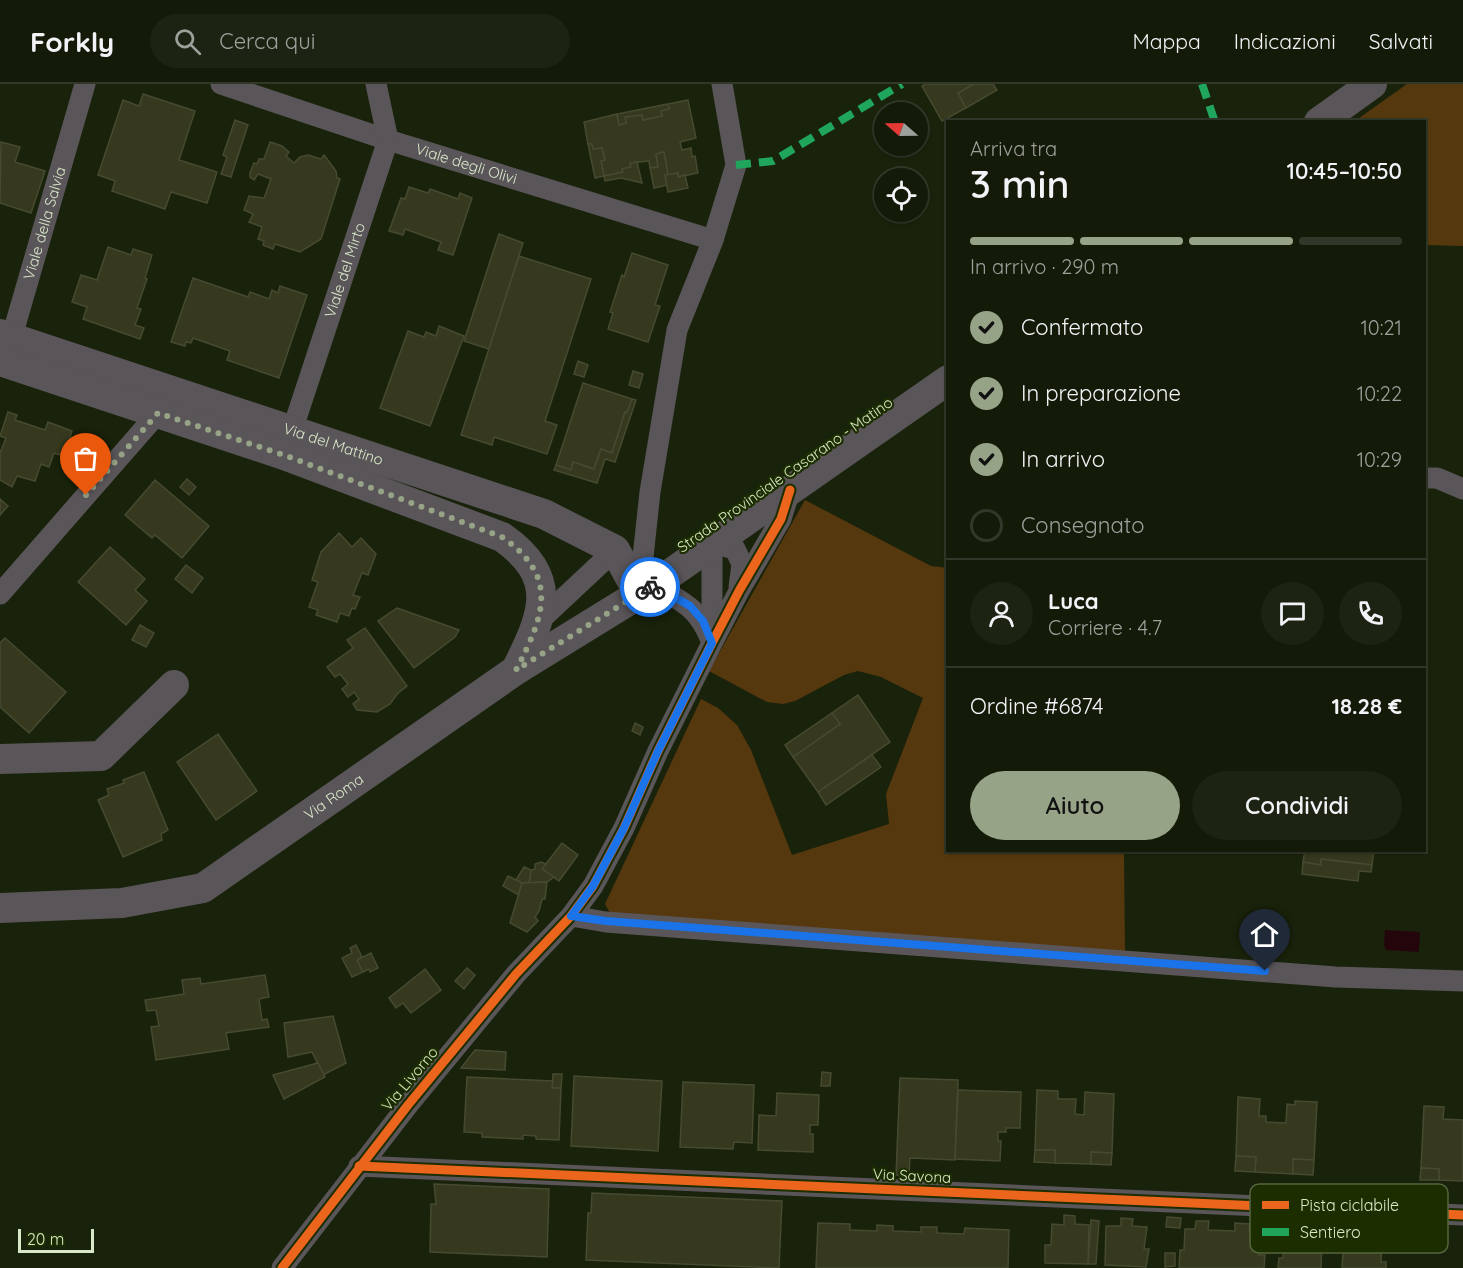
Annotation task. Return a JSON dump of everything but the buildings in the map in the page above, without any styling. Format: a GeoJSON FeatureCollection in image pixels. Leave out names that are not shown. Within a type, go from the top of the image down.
{"type":"FeatureCollection","features":[{"type":"Feature","properties":{"kind":"main road"},"geometry":{"type":"LineString","coordinates":[[1322,120],[1372,84]]}},
{"type":"Feature","properties":{"kind":"main road","name":"Via del Mattino"},"geometry":{"type":"LineString","coordinates":[[4,349],[288,443],[544,513],[615,550]]}},
{"type":"Feature","properties":{"kind":"main road","name":"Strada Provinciale Casarano - Matino"},"geometry":{"type":"LineString","coordinates":[[647,590],[946,381]]}},
{"type":"Feature","properties":{"kind":"main road","name":"Via del Mattino"},"geometry":{"type":"LineString","coordinates":[[288,443],[502,537],[530,560],[540,584],[543,603],[529,644],[516,670]]}},
{"type":"Feature","properties":{"kind":"main road"},"geometry":{"type":"LineString","coordinates":[[615,550],[647,590]]}},
{"type":"Feature","properties":{"kind":"main road","name":"Via Roma"},"geometry":{"type":"LineString","coordinates":[[0,908],[122,903],[203,888],[516,670],[647,590]]}},
{"type":"Feature","properties":{"kind":"main road"},"geometry":{"type":"LineString","coordinates":[[0,759],[101,756],[174,685]]}},
{"type":"Feature","properties":{"kind":"street","name":"Viale della Salvia"},"geometry":{"type":"LineString","coordinates":[[4,349],[85,84]]}},
{"type":"Feature","properties":{"kind":"street","name":"Viale degli Olivi"},"geometry":{"type":"LineString","coordinates":[[221,84],[388,140],[713,240]]}},
{"type":"Feature","properties":{"kind":"street"},"geometry":{"type":"LineString","coordinates":[[376,84],[388,140]]}},
{"type":"Feature","properties":{"kind":"street"},"geometry":{"type":"LineString","coordinates":[[712,643],[703,621],[690,606],[647,590],[650,492],[677,330],[713,240],[736,165],[722,84]]}},
{"type":"Feature","properties":{"kind":"street","name":"Viale del Mirto"},"geometry":{"type":"LineString","coordinates":[[288,443],[388,140]]}},
{"type":"Feature","properties":{"kind":"street"},"geometry":{"type":"LineString","coordinates":[[0,594],[163,401]]}},
{"type":"Feature","properties":{"kind":"street"},"geometry":{"type":"LineString","coordinates":[[1426,478],[1437,478],[1463,489]]}},
{"type":"Feature","properties":{"kind":"street","name":"Via Livorno"},"geometry":{"type":"LineString","coordinates":[[282,1268],[359,1166],[516,974],[571,916],[593,886],[624,828],[658,751],[712,643],[781,519],[790,490]]}},
{"type":"Feature","properties":{"kind":"street"},"geometry":{"type":"LineString","coordinates":[[712,643],[712,543],[735,549],[742,564],[739,591]]}},
{"type":"Feature","properties":{"kind":"street"},"geometry":{"type":"LineString","coordinates":[[536,624],[615,550]]}},
{"type":"Feature","properties":{"kind":"street"},"geometry":{"type":"LineString","coordinates":[[571,916],[606,921],[1336,976],[1463,981]]}},
{"type":"Feature","properties":{"kind":"street","name":"Via Savona"},"geometry":{"type":"LineString","coordinates":[[359,1166],[1250,1206]]}},
{"type":"Feature","properties":{"kind":"street","name":"Via Savona"},"geometry":{"type":"LineString","coordinates":[[1448,1214],[1463,1215]]}},
{"type":"Feature","properties":{"kind":"shaded area"},"geometry":{"type":"Polygon","coordinates":[[[1407,84],[1463,84],[1463,246],[1426,245],[1426,120],[1356,120],[1407,84]]]}},
{"type":"Feature","properties":{"kind":"shaded area"},"geometry":{"type":"Polygon","coordinates":[[[805,500],[931,566],[946,568],[946,852],[1124,852],[1125,953],[610,913],[605,904],[701,699],[718,708],[737,725],[751,750],[792,855],[889,824],[886,794],[923,698],[881,677],[858,671],[844,675],[795,701],[783,704],[767,702],[709,671],[805,500]]]}},
{"type":"Feature","properties":{"kind":"shaded area"},"geometry":{"type":"Polygon","coordinates":[[[1385,930],[1420,932],[1418,952],[1386,950],[1385,930]]]}},
{"type":"Feature","properties":{"kind":"marked path"},"geometry":{"type":"LineString","coordinates":[[736,165],[773,161],[902,84]]}},
{"type":"Feature","properties":{"kind":"marked path"},"geometry":{"type":"LineString","coordinates":[[1202,84],[1214,120]]}},
{"type":"Feature","properties":{"kind":"cycle path"},"geometry":{"type":"LineString","coordinates":[[282,1268],[408,1105],[516,974],[571,916],[593,886],[624,828],[658,751],[712,643],[781,519],[790,490]]}},
{"type":"Feature","properties":{"kind":"cycle path"},"geometry":{"type":"LineString","coordinates":[[359,1166],[1250,1206]]}},
{"type":"Feature","properties":{"kind":"cycle path"},"geometry":{"type":"LineString","coordinates":[[1448,1214],[1463,1215]]}},
{"type":"Feature","properties":{"kind":"way so far"},"geometry":{"type":"LineString","coordinates":[[86,495],[158,413],[284,455],[502,537],[530,560],[540,584],[543,603],[529,644],[516,670],[650,587]]}},
{"type":"Feature","properties":{"kind":"route"},"geometry":{"type":"LineString","coordinates":[[650,587],[654,585],[690,606],[703,621],[712,643],[658,751],[624,828],[593,886],[571,916],[606,921],[1265,971]]}}]}
